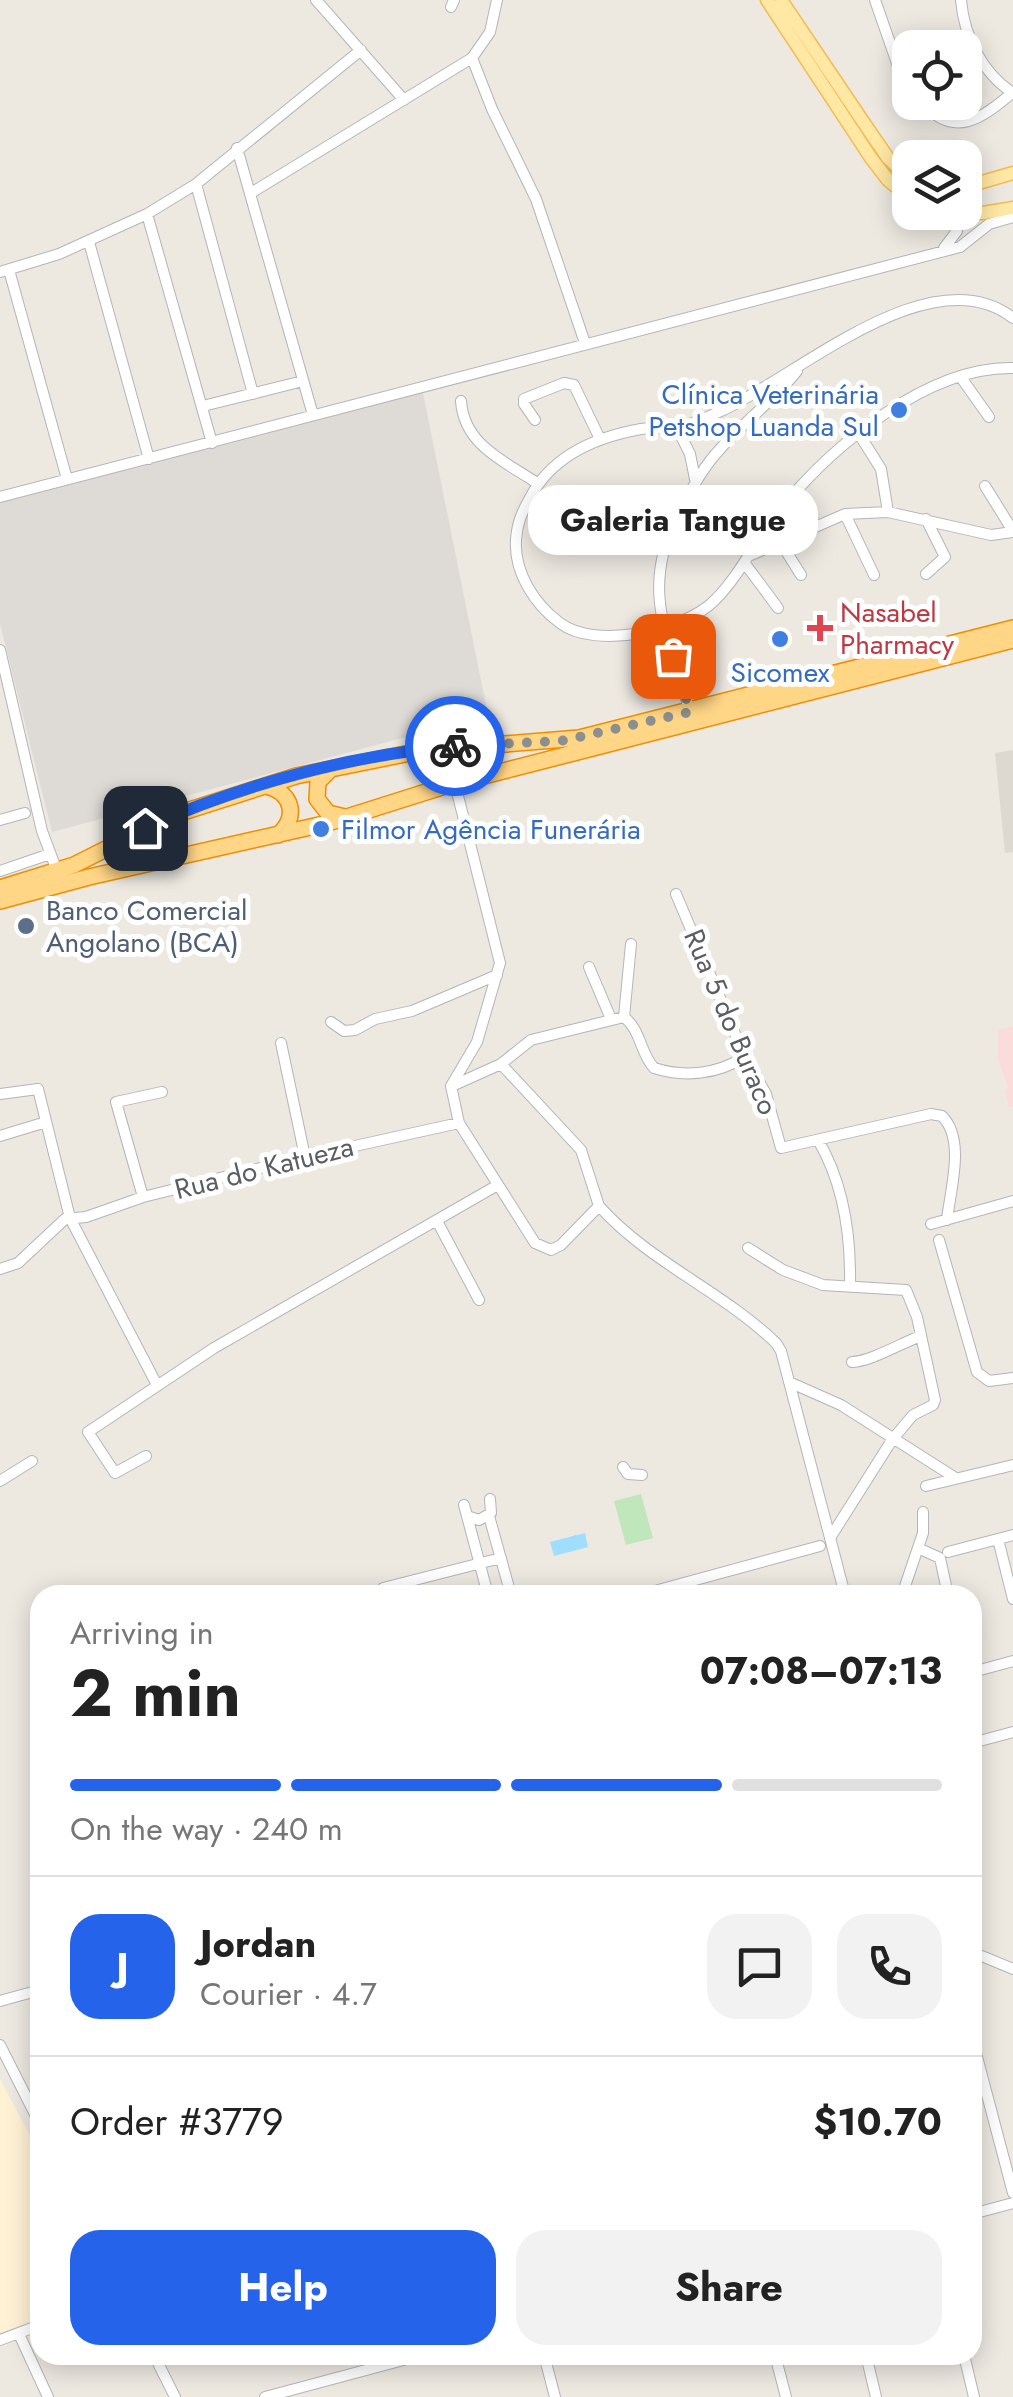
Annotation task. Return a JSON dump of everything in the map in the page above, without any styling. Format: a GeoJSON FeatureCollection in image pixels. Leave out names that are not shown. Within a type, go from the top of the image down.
{"type":"FeatureCollection","features":[{"type":"Feature","properties":{"kind":"highway"},"geometry":{"type":"LineString","coordinates":[[0,888],[51,873],[174,815],[334,767],[449,747],[561,741],[690,712],[1013,628]]}},
{"type":"Feature","properties":{"kind":"highway"},"geometry":{"type":"LineString","coordinates":[[0,901],[271,838],[455,784],[1013,640]]}},
{"type":"Feature","properties":{"kind":"highway"},"geometry":{"type":"LineString","coordinates":[[334,767],[318,782],[318,800],[332,816],[348,817]]}},
{"type":"Feature","properties":{"kind":"highway"},"geometry":{"type":"LineString","coordinates":[[257,788],[278,790],[290,805],[288,826],[271,838]]}},
{"type":"Feature","properties":{"kind":"main road"},"geometry":{"type":"LineString","coordinates":[[767,0],[871,158],[892,183]]}},
{"type":"Feature","properties":{"kind":"main road"},"geometry":{"type":"LineString","coordinates":[[781,0],[892,159]]}},
{"type":"Feature","properties":{"kind":"main road"},"geometry":{"type":"LineString","coordinates":[[982,182],[1013,173]]}},
{"type":"Feature","properties":{"kind":"main road"},"geometry":{"type":"LineString","coordinates":[[982,213],[1013,208]]}},
{"type":"Feature","properties":{"kind":"street"},"geometry":{"type":"LineString","coordinates":[[316,0],[404,100]]}},
{"type":"Feature","properties":{"kind":"street"},"geometry":{"type":"LineString","coordinates":[[251,193],[472,58],[490,32],[497,0]]}},
{"type":"Feature","properties":{"kind":"street"},"geometry":{"type":"LineString","coordinates":[[874,0],[892,50]]}},
{"type":"Feature","properties":{"kind":"street"},"geometry":{"type":"LineString","coordinates":[[961,0],[972,46],[1012,92],[982,116]]}},
{"type":"Feature","properties":{"kind":"street"},"geometry":{"type":"LineString","coordinates":[[67,479],[4,271],[89,242],[147,214],[196,184],[360,50]]}},
{"type":"Feature","properties":{"kind":"street"},"geometry":{"type":"LineString","coordinates":[[472,58],[536,199],[585,343]]}},
{"type":"Feature","properties":{"kind":"street"},"geometry":{"type":"LineString","coordinates":[[942,120],[977,120]]}},
{"type":"Feature","properties":{"kind":"street"},"geometry":{"type":"LineString","coordinates":[[237,148],[313,415]]}},
{"type":"Feature","properties":{"kind":"street"},"geometry":{"type":"LineString","coordinates":[[196,184],[252,394]]}},
{"type":"Feature","properties":{"kind":"street"},"geometry":{"type":"LineString","coordinates":[[147,214],[212,442]]}},
{"type":"Feature","properties":{"kind":"street"},"geometry":{"type":"LineString","coordinates":[[0,498],[960,247],[989,224],[1013,218]]}},
{"type":"Feature","properties":{"kind":"street"},"geometry":{"type":"LineString","coordinates":[[937,252],[948,246],[956,230]]}},
{"type":"Feature","properties":{"kind":"street"},"geometry":{"type":"LineString","coordinates":[[89,242],[150,459]]}},
{"type":"Feature","properties":{"kind":"street"},"geometry":{"type":"LineString","coordinates":[[1013,318],[970,299],[935,300],[886,316],[723,410],[677,428],[644,428],[600,439],[565,457],[538,484],[518,520],[515,547],[520,572],[533,596],[560,624],[576,632],[596,636],[664,628],[691,618],[713,603],[810,476],[860,434],[899,405],[960,376],[1013,368]]}},
{"type":"Feature","properties":{"kind":"street"},"geometry":{"type":"LineString","coordinates":[[690,712],[657,596],[662,550],[695,480],[718,450],[774,398],[799,368]]}},
{"type":"Feature","properties":{"kind":"street"},"geometry":{"type":"LineString","coordinates":[[960,376],[989,417]]}},
{"type":"Feature","properties":{"kind":"street"},"geometry":{"type":"LineString","coordinates":[[204,406],[303,381]]}},
{"type":"Feature","properties":{"kind":"street"},"geometry":{"type":"LineString","coordinates":[[535,420],[524,399],[564,384],[574,386],[600,439]]}},
{"type":"Feature","properties":{"kind":"street"},"geometry":{"type":"LineString","coordinates":[[460,401],[465,426],[482,447],[538,484]]}},
{"type":"Feature","properties":{"kind":"street"},"geometry":{"type":"LineString","coordinates":[[677,428],[690,454],[695,480]]}},
{"type":"Feature","properties":{"kind":"street"},"geometry":{"type":"LineString","coordinates":[[860,434],[881,469],[888,512]]}},
{"type":"Feature","properties":{"kind":"street"},"geometry":{"type":"LineString","coordinates":[[748,560],[779,540],[844,514],[888,512],[990,535],[1013,532],[985,486]]}},
{"type":"Feature","properties":{"kind":"street"},"geometry":{"type":"LineString","coordinates":[[844,514],[874,575]]}},
{"type":"Feature","properties":{"kind":"street"},"geometry":{"type":"LineString","coordinates":[[926,519],[945,556],[926,574]]}},
{"type":"Feature","properties":{"kind":"street"},"geometry":{"type":"LineString","coordinates":[[779,540],[801,575]]}},
{"type":"Feature","properties":{"kind":"street"},"geometry":{"type":"LineString","coordinates":[[748,560],[778,608]]}},
{"type":"Feature","properties":{"kind":"street"},"geometry":{"type":"LineString","coordinates":[[0,650],[50,854],[51,873],[0,871]]}},
{"type":"Feature","properties":{"kind":"street"},"geometry":{"type":"LineString","coordinates":[[455,784],[500,954],[498,974],[477,1042],[451,1086],[459,1124],[496,1186],[535,1243],[543,1248],[551,1250],[561,1245],[600,1206]]}},
{"type":"Feature","properties":{"kind":"street"},"geometry":{"type":"LineString","coordinates":[[1,817],[24,813]]}},
{"type":"Feature","properties":{"kind":"street"},"geometry":{"type":"LineString","coordinates":[[0,871],[50,854]]}},
{"type":"Feature","properties":{"kind":"street","name":"Rua 5 do Buraco"},"geometry":{"type":"LineString","coordinates":[[676,894],[745,1058],[766,1094],[784,1149],[818,1140]]}},
{"type":"Feature","properties":{"kind":"street"},"geometry":{"type":"LineString","coordinates":[[618,1018],[631,944]]}},
{"type":"Feature","properties":{"kind":"street"},"geometry":{"type":"LineString","coordinates":[[589,966],[618,1018],[637,1033],[649,1065],[654,1068],[707,1073],[745,1058]]}},
{"type":"Feature","properties":{"kind":"street"},"geometry":{"type":"LineString","coordinates":[[331,1022],[344,1031],[355,1030],[498,974]]}},
{"type":"Feature","properties":{"kind":"street"},"geometry":{"type":"LineString","coordinates":[[451,1086],[500,1064],[531,1040],[618,1018]]}},
{"type":"Feature","properties":{"kind":"street"},"geometry":{"type":"LineString","coordinates":[[281,1042],[306,1157]]}},
{"type":"Feature","properties":{"kind":"street"},"geometry":{"type":"LineString","coordinates":[[500,1064],[581,1150],[600,1206],[646,1248],[732,1305],[781,1351],[843,1585]]}},
{"type":"Feature","properties":{"kind":"street"},"geometry":{"type":"LineString","coordinates":[[0,1094],[36,1088],[70,1218],[157,1385]]}},
{"type":"Feature","properties":{"kind":"street"},"geometry":{"type":"LineString","coordinates":[[143,1197],[116,1102],[162,1092]]}},
{"type":"Feature","properties":{"kind":"street"},"geometry":{"type":"LineString","coordinates":[[850,1286],[842,1200],[833,1165],[818,1140],[931,1114],[942,1116],[952,1133],[954,1148],[946,1220]]}},
{"type":"Feature","properties":{"kind":"street"},"geometry":{"type":"LineString","coordinates":[[0,1136],[46,1122]]}},
{"type":"Feature","properties":{"kind":"street","name":"Rua do Katueza"},"geometry":{"type":"LineString","coordinates":[[0,1269],[18,1262],[64,1219],[86,1217],[143,1197],[306,1157],[459,1124]]}},
{"type":"Feature","properties":{"kind":"street"},"geometry":{"type":"LineString","coordinates":[[146,1456],[115,1474],[88,1432],[214,1348],[496,1186]]}},
{"type":"Feature","properties":{"kind":"street"},"geometry":{"type":"LineString","coordinates":[[932,1224],[1013,1201]]}},
{"type":"Feature","properties":{"kind":"street"},"geometry":{"type":"LineString","coordinates":[[437,1221],[479,1300]]}},
{"type":"Feature","properties":{"kind":"street"},"geometry":{"type":"LineString","coordinates":[[940,1240],[977,1372],[989,1381],[1013,1378]]}},
{"type":"Feature","properties":{"kind":"street"},"geometry":{"type":"LineString","coordinates":[[748,1248],[800,1278],[823,1285],[902,1288],[910,1293],[935,1400],[933,1405],[913,1415],[892,1440],[830,1538]]}},
{"type":"Feature","properties":{"kind":"street"},"geometry":{"type":"LineString","coordinates":[[852,1362],[868,1360],[896,1344],[921,1336]]}},
{"type":"Feature","properties":{"kind":"street"},"geometry":{"type":"LineString","coordinates":[[790,1382],[841,1405],[954,1477]]}},
{"type":"Feature","properties":{"kind":"street"},"geometry":{"type":"LineString","coordinates":[[0,1481],[32,1461]]}},
{"type":"Feature","properties":{"kind":"street"},"geometry":{"type":"LineString","coordinates":[[926,1486],[1013,1465]]}},
{"type":"Feature","properties":{"kind":"street"},"geometry":{"type":"LineString","coordinates":[[623,1467],[628,1474],[642,1476]]}},
{"type":"Feature","properties":{"kind":"street"},"geometry":{"type":"LineString","coordinates":[[490,1499],[489,1516],[508,1585]]}},
{"type":"Feature","properties":{"kind":"street"},"geometry":{"type":"LineString","coordinates":[[485,1585],[466,1510],[474,1520],[489,1516]]}},
{"type":"Feature","properties":{"kind":"street"},"geometry":{"type":"LineString","coordinates":[[905,1585],[923,1533],[923,1512]]}},
{"type":"Feature","properties":{"kind":"street"},"geometry":{"type":"LineString","coordinates":[[948,1552],[1013,1535]]}},
{"type":"Feature","properties":{"kind":"street"},"geometry":{"type":"LineString","coordinates":[[998,1539],[1013,1599]]}},
{"type":"Feature","properties":{"kind":"street"},"geometry":{"type":"LineString","coordinates":[[694,1585],[820,1546]]}},
{"type":"Feature","properties":{"kind":"street"},"geometry":{"type":"LineString","coordinates":[[918,1548],[940,1558],[946,1585]]}},
{"type":"Feature","properties":{"kind":"street"},"geometry":{"type":"LineString","coordinates":[[395,1585],[501,1558]]}},
{"type":"Feature","properties":{"kind":"street"},"geometry":{"type":"LineString","coordinates":[[982,1669],[1013,1661]]}},
{"type":"Feature","properties":{"kind":"street"},"geometry":{"type":"LineString","coordinates":[[982,1740],[1013,1732]]}},
{"type":"Feature","properties":{"kind":"street"},"geometry":{"type":"LineString","coordinates":[[982,1956],[1013,1969]]}},
{"type":"Feature","properties":{"kind":"street"},"geometry":{"type":"LineString","coordinates":[[1,2001],[30,1993]]}},
{"type":"Feature","properties":{"kind":"street"},"geometry":{"type":"LineString","coordinates":[[0,2044],[6,2070],[30,2108]]}},
{"type":"Feature","properties":{"kind":"street"},"geometry":{"type":"LineString","coordinates":[[982,2076],[1013,2193]]}},
{"type":"Feature","properties":{"kind":"street"},"geometry":{"type":"LineString","coordinates":[[982,2211],[1013,2203]]}},
{"type":"Feature","properties":{"kind":"street"},"geometry":{"type":"LineString","coordinates":[[0,2340],[30,2329]]}},
{"type":"Feature","properties":{"kind":"street"},"geometry":{"type":"LineString","coordinates":[[18,2334],[30,2359]]}},
{"type":"Feature","properties":{"kind":"street"},"geometry":{"type":"LineString","coordinates":[[33,2365],[48,2397]]}},
{"type":"Feature","properties":{"kind":"street"},"geometry":{"type":"LineString","coordinates":[[159,2365],[175,2397]]}},
{"type":"Feature","properties":{"kind":"street"},"geometry":{"type":"LineString","coordinates":[[265,2397],[385,2365]]}},
{"type":"Feature","properties":{"kind":"street"},"geometry":{"type":"LineString","coordinates":[[547,2365],[555,2397]]}},
{"type":"Feature","properties":{"kind":"street"},"geometry":{"type":"LineString","coordinates":[[778,2365],[784,2396]]}},
{"type":"Feature","properties":{"kind":"street"},"geometry":{"type":"LineString","coordinates":[[868,2365],[876,2397]]}},
{"type":"Feature","properties":{"kind":"street"},"geometry":{"type":"LineString","coordinates":[[966,2365],[974,2397]]}},
{"type":"Feature","properties":{"kind":"shaded area"},"geometry":{"type":"Polygon","coordinates":[[[423,393],[488,715],[52,832],[0,624],[0,502],[423,393]]]}},
{"type":"Feature","properties":{"kind":"shaded area"},"geometry":{"type":"Polygon","coordinates":[[[1013,750],[1013,852],[1005,853],[995,753],[1013,750]]]}},
{"type":"Feature","properties":{"kind":"shaded area"},"geometry":{"type":"Polygon","coordinates":[[[1013,1026],[1013,1107],[1009,1107],[1005,1091],[1008,1087],[998,1059],[998,1030],[1013,1026]]]}},
{"type":"Feature","properties":{"kind":"shaded area"},"geometry":{"type":"Polygon","coordinates":[[[0,2079],[30,2136],[30,2322],[0,2333],[0,2079]]]}},
{"type":"Feature","properties":{"kind":"green space"},"geometry":{"type":"Polygon","coordinates":[[[641,1494],[653,1538],[626,1545],[614,1501],[641,1494]]]}},
{"type":"Feature","properties":{"kind":"water"},"geometry":{"type":"Polygon","coordinates":[[[585,1533],[588,1547],[554,1556],[550,1542],[585,1533]]]}},
{"type":"Feature","properties":{"kind":"way so far"},"geometry":{"type":"LineString","coordinates":[[455,746],[561,741],[690,712],[673,656]]}},
{"type":"Feature","properties":{"kind":"place","name":"Clínica Veterinária Petshop Luanda Sul"},"geometry":{"type":"Point","coordinates":[899,410]}},
{"type":"Feature","properties":{"kind":"place","name":"Nasabel Pharmacy"},"geometry":{"type":"Point","coordinates":[820,628]}},
{"type":"Feature","properties":{"kind":"place","name":"Sicomex"},"geometry":{"type":"Point","coordinates":[780,639]}},
{"type":"Feature","properties":{"kind":"place","name":"Galeria Tangue"},"geometry":{"type":"Point","coordinates":[673,656]}},
{"type":"Feature","properties":{"kind":"place","name":"Filmor Agência Funerária"},"geometry":{"type":"Point","coordinates":[321,829]}},
{"type":"Feature","properties":{"kind":"place","name":"Banco Comercial Angolano (BCA)"},"geometry":{"type":"Point","coordinates":[26,926]}},
{"type":"Feature","properties":{"kind":"route"},"geometry":{"type":"LineString","coordinates":[[145,828],[296,776],[455,746]]}}]}
